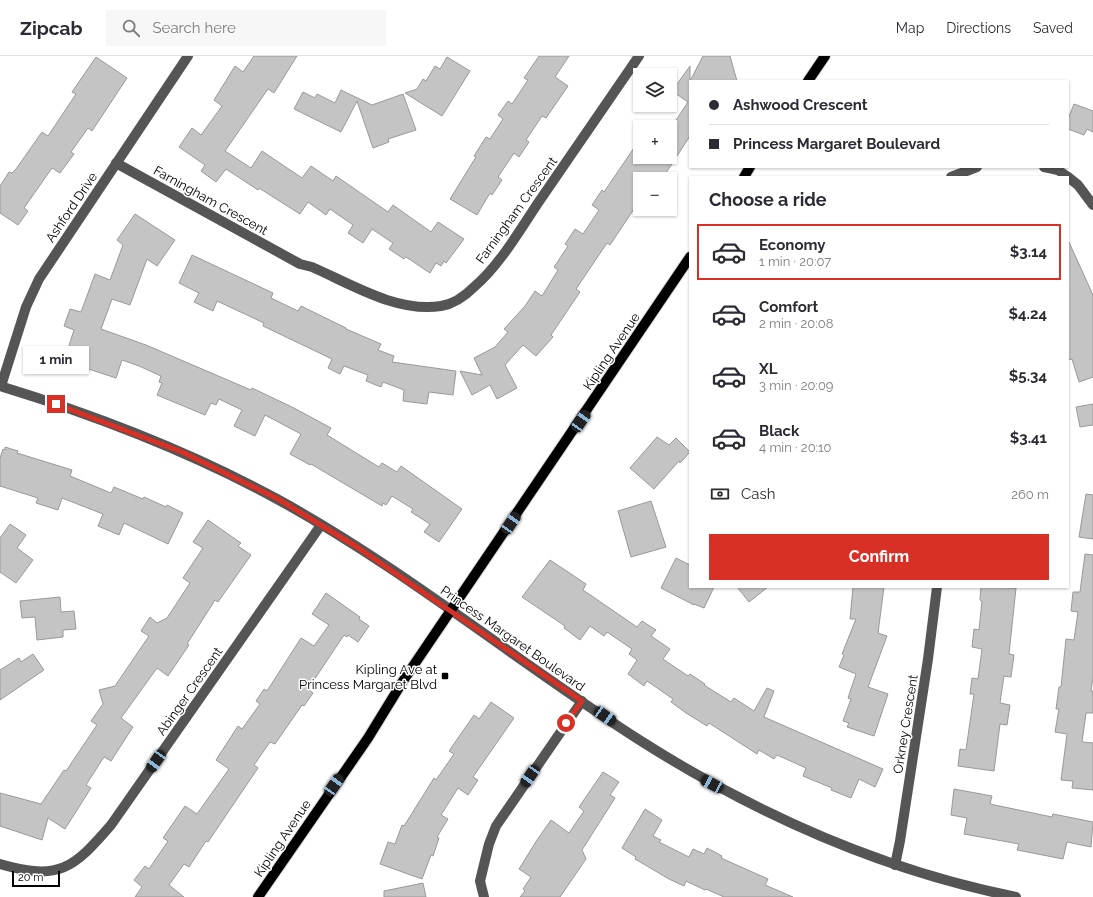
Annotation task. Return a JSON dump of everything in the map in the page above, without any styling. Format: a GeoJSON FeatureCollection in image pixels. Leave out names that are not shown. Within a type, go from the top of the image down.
{"type":"FeatureCollection","features":[{"type":"Feature","properties":{"kind":"main road"},"geometry":{"type":"LineString","coordinates":[[809,80],[825,56]]}},
{"type":"Feature","properties":{"kind":"main road","name":"Kipling Avenue"},"geometry":{"type":"LineString","coordinates":[[258,897],[689,258]]}},
{"type":"Feature","properties":{"kind":"street","name":"Ashford Drive"},"geometry":{"type":"LineString","coordinates":[[1,386],[26,307],[39,279],[188,56]]}},
{"type":"Feature","properties":{"kind":"street","name":"Farningham Crescent"},"geometry":{"type":"LineString","coordinates":[[116,164],[300,264],[312,267],[384,298],[404,304],[424,307],[441,306],[456,301],[475,287],[504,253],[639,56]]}},
{"type":"Feature","properties":{"kind":"street"},"geometry":{"type":"LineString","coordinates":[[954,176],[974,168]]}},
{"type":"Feature","properties":{"kind":"street"},"geometry":{"type":"LineString","coordinates":[[1049,168],[1058,170],[1067,176]]}},
{"type":"Feature","properties":{"kind":"street"},"geometry":{"type":"LineString","coordinates":[[1069,178],[1078,185],[1093,205]]}},
{"type":"Feature","properties":{"kind":"street","name":"Princess Margaret Boulevard"},"geometry":{"type":"LineString","coordinates":[[1,386],[93,417],[182,452],[278,499],[321,525],[452,611],[639,740],[699,776],[754,806],[811,833],[895,865],[969,888],[1016,897]]}},
{"type":"Feature","properties":{"kind":"street","name":"Abinger Crescent"},"geometry":{"type":"LineString","coordinates":[[0,864],[23,870],[45,872],[66,867],[87,853],[111,825],[321,525]]}},
{"type":"Feature","properties":{"kind":"street","name":"Orkney Crescent"},"geometry":{"type":"LineString","coordinates":[[895,865],[928,658],[937,588]]}},
{"type":"Feature","properties":{"kind":"street"},"geometry":{"type":"LineString","coordinates":[[484,897],[480,881],[489,844],[496,826],[582,701]]}},
{"type":"Feature","properties":{"kind":"building"},"geometry":{"type":"Polygon","coordinates":[[[254,56],[297,56],[274,93],[268,89],[225,151],[251,168],[262,151],[302,178],[311,166],[333,181],[336,176],[388,212],[393,205],[431,232],[438,222],[464,239],[446,263],[444,261],[441,266],[436,263],[430,273],[406,257],[404,259],[389,249],[393,243],[372,229],[363,243],[348,233],[353,225],[330,209],[326,215],[308,202],[300,214],[259,188],[258,190],[226,169],[216,182],[201,171],[205,165],[179,147],[192,128],[201,135],[222,106],[214,100],[235,66],[243,72],[254,56]]]}},
{"type":"Feature","properties":{"kind":"building"},"geometry":{"type":"Polygon","coordinates":[[[539,56],[569,56],[555,77],[568,86],[546,118],[542,116],[526,140],[529,142],[519,157],[514,153],[498,177],[502,180],[492,195],[490,193],[477,215],[450,199],[476,157],[474,156],[486,137],[490,139],[503,119],[498,115],[508,101],[512,104],[528,80],[524,78],[539,56]]]}},
{"type":"Feature","properties":{"kind":"building"},"geometry":{"type":"Polygon","coordinates":[[[703,56],[730,56],[737,80],[691,80],[703,56]]]}},
{"type":"Feature","properties":{"kind":"building"},"geometry":{"type":"Polygon","coordinates":[[[96,57],[127,78],[92,131],[88,128],[71,152],[74,154],[60,173],[52,168],[24,208],[28,211],[18,225],[0,213],[0,186],[9,172],[12,173],[16,169],[42,132],[48,136],[76,94],[72,92],[96,57]]]}},
{"type":"Feature","properties":{"kind":"building"},"geometry":{"type":"Polygon","coordinates":[[[447,57],[470,71],[442,116],[405,93],[417,89],[423,79],[426,81],[435,66],[440,69],[447,57]]]}},
{"type":"Feature","properties":{"kind":"building"},"geometry":{"type":"Polygon","coordinates":[[[690,66],[689,138],[677,156],[676,120],[688,102],[677,94],[677,84],[690,66]]]}},
{"type":"Feature","properties":{"kind":"building"},"geometry":{"type":"Polygon","coordinates":[[[341,90],[372,105],[403,94],[416,130],[388,139],[389,142],[373,148],[357,101],[341,132],[294,109],[303,92],[315,98],[317,94],[335,103],[341,90]]]}},
{"type":"Feature","properties":{"kind":"building"},"geometry":{"type":"Polygon","coordinates":[[[1074,104],[1093,111],[1093,132],[1087,129],[1084,135],[1069,129],[1069,116],[1074,104]]]}},
{"type":"Feature","properties":{"kind":"building"},"geometry":{"type":"Polygon","coordinates":[[[633,149],[633,164],[672,164],[667,172],[633,172],[633,210],[610,245],[607,243],[576,289],[580,292],[551,335],[553,337],[536,356],[523,345],[505,365],[517,388],[497,399],[490,385],[472,395],[460,371],[482,375],[474,358],[495,347],[508,332],[504,329],[525,306],[535,291],[542,296],[558,270],[554,267],[568,246],[565,244],[575,229],[583,234],[599,210],[592,205],[602,190],[604,192],[633,149]]]}},
{"type":"Feature","properties":{"kind":"building"},"geometry":{"type":"Polygon","coordinates":[[[135,214],[175,240],[157,266],[147,259],[130,305],[112,299],[101,329],[146,345],[251,390],[252,388],[294,408],[331,428],[327,435],[379,467],[382,463],[397,472],[401,466],[462,509],[439,542],[424,532],[430,524],[411,512],[413,509],[392,496],[386,505],[383,503],[382,506],[311,464],[310,465],[290,454],[301,434],[265,415],[255,436],[234,426],[242,410],[219,399],[216,405],[211,403],[205,415],[157,395],[162,383],[159,382],[161,376],[139,366],[122,360],[116,378],[64,361],[74,330],[64,326],[70,309],[81,312],[95,274],[110,280],[123,245],[117,240],[135,214]]]}},
{"type":"Feature","properties":{"kind":"building"},"geometry":{"type":"Polygon","coordinates":[[[1069,242],[1093,295],[1093,377],[1079,382],[1072,359],[1069,360],[1069,242]]]}},
{"type":"Feature","properties":{"kind":"building"},"geometry":{"type":"Polygon","coordinates":[[[192,255],[273,293],[271,298],[298,311],[301,306],[346,329],[381,344],[378,350],[394,356],[392,362],[456,371],[453,395],[429,392],[427,404],[403,401],[404,390],[383,382],[381,387],[366,381],[368,375],[344,366],[340,374],[328,368],[332,359],[263,326],[264,323],[217,301],[213,311],[194,302],[199,293],[179,283],[192,255]]]}},
{"type":"Feature","properties":{"kind":"building"},"geometry":{"type":"Polygon","coordinates":[[[1093,404],[1093,425],[1080,427],[1076,407],[1093,404]]]}},
{"type":"Feature","properties":{"kind":"building"},"geometry":{"type":"Polygon","coordinates":[[[657,437],[669,445],[676,438],[689,451],[689,453],[680,463],[679,461],[654,489],[630,468],[657,437]]]}},
{"type":"Feature","properties":{"kind":"building"},"geometry":{"type":"Polygon","coordinates":[[[5,447],[18,451],[17,453],[72,470],[70,476],[111,493],[114,487],[143,499],[144,497],[166,507],[167,505],[183,513],[168,544],[124,523],[119,535],[98,526],[103,514],[62,498],[58,510],[36,503],[38,498],[0,486],[0,458],[3,449],[5,450],[5,447]]]}},
{"type":"Feature","properties":{"kind":"building"},"geometry":{"type":"Polygon","coordinates":[[[1086,494],[1093,495],[1093,539],[1079,537],[1086,494]]]}},
{"type":"Feature","properties":{"kind":"building"},"geometry":{"type":"Polygon","coordinates":[[[651,501],[666,547],[631,557],[618,511],[651,501]]]}},
{"type":"Feature","properties":{"kind":"building"},"geometry":{"type":"Polygon","coordinates":[[[208,520],[241,543],[238,546],[251,555],[218,602],[215,600],[187,644],[189,645],[168,676],[157,668],[121,718],[133,727],[111,761],[104,757],[86,785],[91,788],[65,829],[48,818],[42,840],[0,826],[0,793],[41,804],[64,770],[66,771],[97,725],[91,721],[103,704],[99,690],[115,686],[149,636],[141,631],[150,617],[157,623],[167,618],[190,583],[183,578],[203,548],[193,542],[208,520]]]}},
{"type":"Feature","properties":{"kind":"building"},"geometry":{"type":"Polygon","coordinates":[[[10,524],[26,535],[17,548],[33,560],[16,583],[0,572],[0,538],[10,524]]]}},
{"type":"Feature","properties":{"kind":"building"},"geometry":{"type":"Polygon","coordinates":[[[1085,554],[1093,555],[1093,678],[1091,691],[1093,691],[1093,713],[1086,713],[1082,742],[1093,743],[1093,790],[1072,788],[1073,781],[1061,780],[1067,734],[1055,732],[1059,709],[1056,709],[1059,687],[1061,687],[1066,639],[1074,640],[1078,612],[1071,611],[1073,592],[1080,592],[1085,554]]]}},
{"type":"Feature","properties":{"kind":"building"},"geometry":{"type":"Polygon","coordinates":[[[676,558],[689,564],[689,588],[714,588],[704,608],[694,605],[661,588],[676,558]]]}},
{"type":"Feature","properties":{"kind":"building"},"geometry":{"type":"Polygon","coordinates":[[[550,560],[586,584],[583,590],[637,627],[642,621],[656,630],[651,636],[670,649],[663,659],[688,676],[690,674],[731,702],[734,698],[754,711],[767,688],[774,691],[764,717],[883,769],[875,787],[859,779],[851,798],[831,790],[832,788],[803,776],[806,768],[777,755],[774,759],[759,750],[757,754],[709,723],[707,726],[686,713],[671,702],[673,699],[647,681],[644,686],[628,674],[637,660],[629,654],[632,649],[607,632],[604,636],[590,626],[580,640],[564,628],[565,626],[522,597],[550,560]]]}},
{"type":"Feature","properties":{"kind":"building"},"geometry":{"type":"Polygon","coordinates":[[[738,588],[767,588],[749,602],[738,588]]]}},
{"type":"Feature","properties":{"kind":"building"},"geometry":{"type":"Polygon","coordinates":[[[853,588],[884,588],[878,633],[887,636],[868,687],[888,694],[874,736],[847,727],[849,723],[843,721],[851,699],[848,698],[856,674],[839,667],[844,655],[842,654],[856,619],[850,619],[853,588]]]}},
{"type":"Feature","properties":{"kind":"building"},"geometry":{"type":"Polygon","coordinates":[[[981,588],[1016,588],[1009,654],[1014,655],[1011,677],[1004,676],[1000,703],[1010,705],[1007,725],[1000,724],[994,771],[958,766],[960,749],[966,750],[974,694],[970,694],[972,678],[978,679],[982,649],[972,647],[974,629],[979,630],[982,601],[980,600],[981,588]]]}},
{"type":"Feature","properties":{"kind":"building"},"geometry":{"type":"Polygon","coordinates":[[[326,593],[360,617],[359,619],[369,626],[358,642],[348,635],[347,637],[344,635],[308,689],[313,693],[304,706],[302,705],[275,744],[270,742],[254,765],[258,768],[208,842],[206,841],[189,867],[184,864],[169,885],[184,897],[135,897],[142,887],[134,880],[145,866],[149,869],[168,841],[163,838],[185,806],[197,814],[229,769],[216,760],[238,726],[242,729],[260,704],[256,701],[264,689],[267,691],[301,638],[314,646],[329,625],[312,614],[326,593]]]}},
{"type":"Feature","properties":{"kind":"building"},"geometry":{"type":"Polygon","coordinates":[[[60,597],[61,612],[74,611],[76,629],[63,630],[63,637],[37,640],[35,617],[22,618],[20,601],[60,597]]]}},
{"type":"Feature","properties":{"kind":"building"},"geometry":{"type":"Polygon","coordinates":[[[33,654],[44,670],[0,700],[0,670],[19,658],[21,662],[33,654]]]}},
{"type":"Feature","properties":{"kind":"building"},"geometry":{"type":"Polygon","coordinates":[[[491,702],[514,718],[473,777],[478,780],[468,795],[458,788],[441,815],[448,819],[437,837],[439,838],[433,856],[431,855],[422,879],[380,864],[388,842],[395,844],[402,825],[404,826],[434,778],[436,780],[454,754],[449,751],[474,715],[479,719],[491,702]]]}},
{"type":"Feature","properties":{"kind":"building"},"geometry":{"type":"Polygon","coordinates":[[[603,772],[619,782],[610,795],[615,798],[582,850],[586,859],[560,897],[520,897],[525,891],[523,889],[531,877],[519,869],[537,840],[551,820],[569,833],[584,811],[579,807],[603,772]]]}},
{"type":"Feature","properties":{"kind":"building"},"geometry":{"type":"Polygon","coordinates":[[[954,789],[992,796],[990,804],[1052,817],[1053,814],[1093,822],[1091,847],[1067,842],[1063,859],[1017,850],[1019,844],[964,834],[967,818],[951,815],[954,789]]]}},
{"type":"Feature","properties":{"kind":"building"},"geometry":{"type":"Polygon","coordinates":[[[645,809],[662,820],[653,836],[661,840],[659,842],[689,857],[693,849],[704,854],[707,848],[722,856],[721,858],[768,879],[765,885],[793,897],[724,897],[686,881],[684,886],[635,859],[636,857],[622,848],[645,809]]]}},
{"type":"Feature","properties":{"kind":"building"},"geometry":{"type":"Polygon","coordinates":[[[423,883],[426,897],[384,897],[384,891],[423,883]]]}},
{"type":"Feature","properties":{"kind":"place","name":"Kipling Ave at Princess Margaret Blvd"},"geometry":{"type":"Point","coordinates":[445,676]}},
{"type":"Feature","properties":{"kind":"route"},"geometry":{"type":"LineString","coordinates":[[56,404],[182,452],[229,474],[278,499],[357,547],[582,701],[566,723]]}}]}
